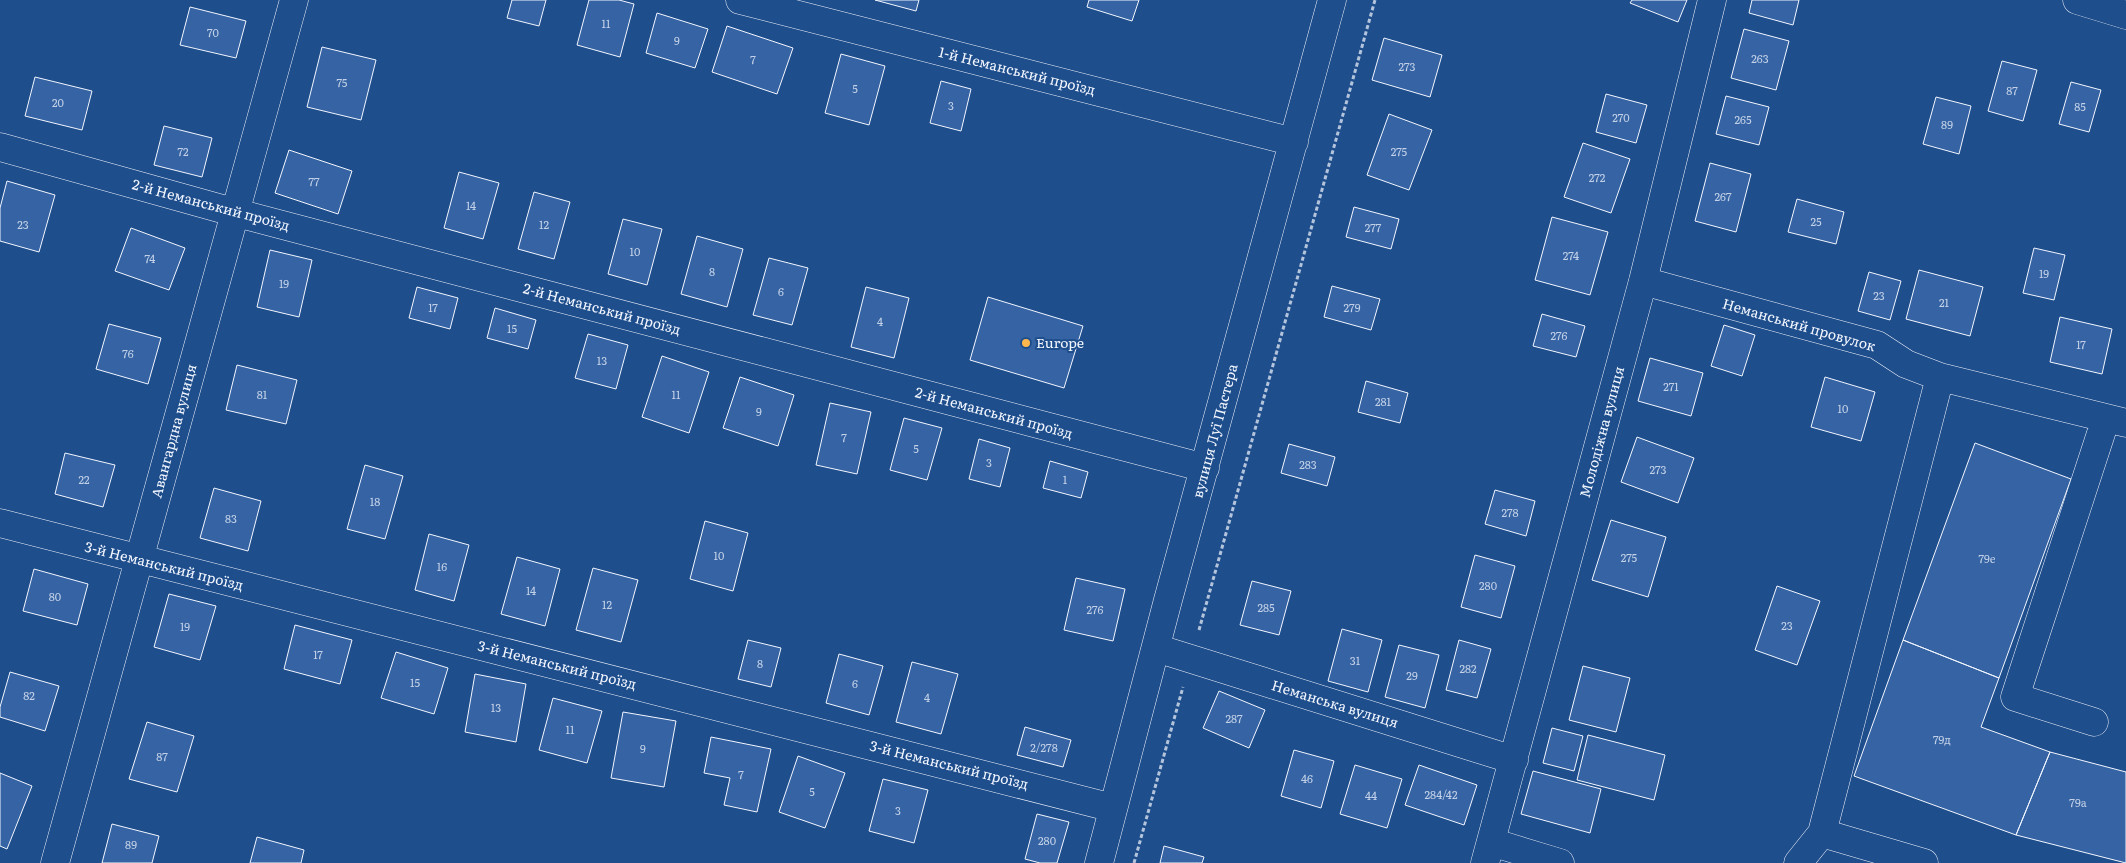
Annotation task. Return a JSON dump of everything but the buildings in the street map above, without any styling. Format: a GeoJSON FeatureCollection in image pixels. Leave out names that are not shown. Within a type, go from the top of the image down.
{"type":"FeatureCollection","features":[{"type":"Feature","properties":{"kind":"street","name":"Авангардна вулиця"},"geometry":{"type":"LineString","coordinates":[[56,863],[233,212],[294,0]]}},
{"type":"Feature","properties":{"kind":"street","name":"1-й Неманський проїзд"},"geometry":{"type":"LineString","coordinates":[[740,0],[1294,142]]}},
{"type":"Feature","properties":{"kind":"street","name":"вулиця Луї Пастера"},"geometry":{"type":"LineString","coordinates":[[1099,863],[1332,0]]}},
{"type":"Feature","properties":{"kind":"street","name":"Молодіжна вулиця"},"geometry":{"type":"LineString","coordinates":[[1488,853],[1643,281],[1712,0]]}},
{"type":"Feature","properties":{"kind":"street"},"geometry":{"type":"LineString","coordinates":[[2077,0],[2126,15]]}},
{"type":"Feature","properties":{"kind":"street","name":"2-й Неманський проїзд"},"geometry":{"type":"LineString","coordinates":[[0,147],[233,212],[1205,468]]}},
{"type":"Feature","properties":{"kind":"street","name":"Неманський провулок"},"geometry":{"type":"LineString","coordinates":[[1643,281],[1877,344],[1906,364],[1940,377],[2116,420]]}},
{"type":"Feature","properties":{"kind":"street"},"geometry":{"type":"LineString","coordinates":[[1798,863],[1822,833],[1940,377]]}},
{"type":"Feature","properties":{"kind":"street"},"geometry":{"type":"LineString","coordinates":[[2094,722],[2015,697],[2116,420]]}},
{"type":"Feature","properties":{"kind":"street","name":"3-й Неманський проїзд"},"geometry":{"type":"LineString","coordinates":[[0,523],[1113,808]]}},
{"type":"Feature","properties":{"kind":"street","name":"Неманська вулиця"},"geometry":{"type":"LineString","coordinates":[[1156,648],[1514,760]]}},
{"type":"Feature","properties":{"kind":"street"},"geometry":{"type":"LineString","coordinates":[[1822,833],[1924,863]]}},
{"type":"Feature","properties":{"kind":"street"},"geometry":{"type":"LineString","coordinates":[[1488,853],[1560,863]]}},
{"type":"Feature","properties":{"kind":"path"},"geometry":{"type":"LineString","coordinates":[[1134,863],[1375,0]]}},
{"type":"Feature","properties":{"kind":"place","name":"Europe"},"geometry":{"type":"Point","coordinates":[1026,343]}}]}
